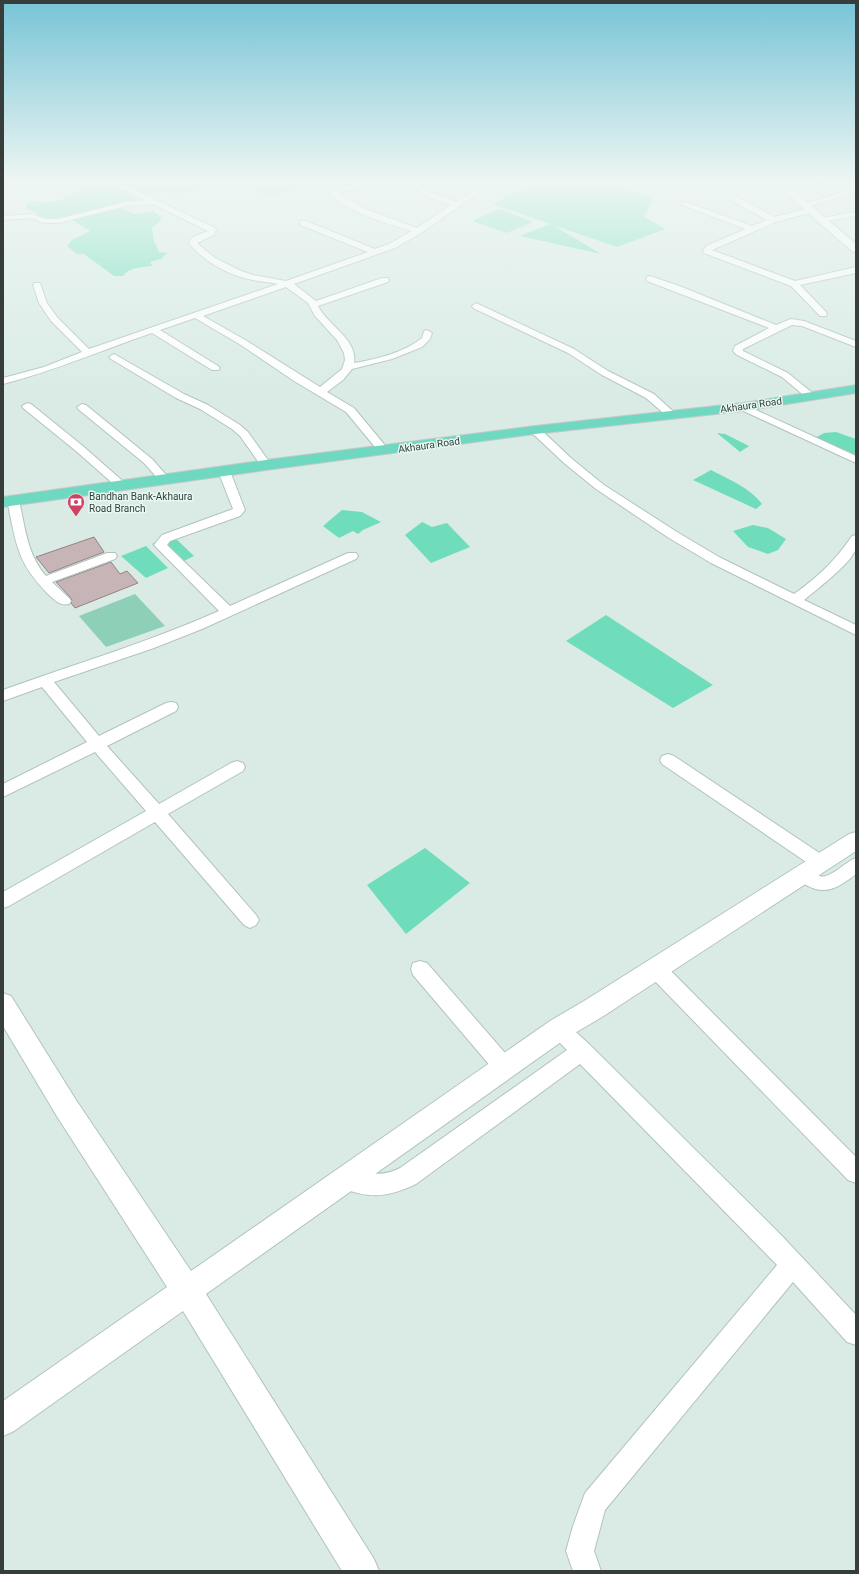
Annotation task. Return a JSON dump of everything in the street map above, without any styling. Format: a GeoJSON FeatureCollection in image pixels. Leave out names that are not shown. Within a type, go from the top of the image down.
{"type":"FeatureCollection","features":[{"type":"Feature","properties":{"kind":"main road","name":"Akhaura Road"},"geometry":{"type":"LineString","coordinates":[[8,501],[266,465],[384,451],[535,430],[743,407],[856,390]]}},
{"type":"Feature","properties":{"kind":"street"},"geometry":{"type":"LineString","coordinates":[[210,256],[232,271],[252,278],[287,284],[306,297],[318,314],[338,335],[345,346],[349,357],[348,367]]}},
{"type":"Feature","properties":{"kind":"street"},"geometry":{"type":"LineString","coordinates":[[3,381],[46,369],[363,256]]}},
{"type":"Feature","properties":{"kind":"street"},"geometry":{"type":"LineString","coordinates":[[721,256],[794,284],[823,314]]}},
{"type":"Feature","properties":{"kind":"street"},"geometry":{"type":"LineString","coordinates":[[794,284],[856,270]]}},
{"type":"Feature","properties":{"kind":"street"},"geometry":{"type":"LineString","coordinates":[[650,279],[776,328]]}},
{"type":"Feature","properties":{"kind":"street"},"geometry":{"type":"LineString","coordinates":[[313,305],[385,280]]}},
{"type":"Feature","properties":{"kind":"street"},"geometry":{"type":"LineString","coordinates":[[36,285],[43,303],[54,318],[88,353]]}},
{"type":"Feature","properties":{"kind":"street"},"geometry":{"type":"LineString","coordinates":[[476,306],[571,351],[605,373],[650,396],[672,415]]}},
{"type":"Feature","properties":{"kind":"street"},"geometry":{"type":"LineString","coordinates":[[196,315],[350,410],[384,451]]}},
{"type":"Feature","properties":{"kind":"street"},"geometry":{"type":"LineString","coordinates":[[812,396],[785,375],[738,351],[741,346],[791,322],[799,323],[856,344]]}},
{"type":"Feature","properties":{"kind":"street"},"geometry":{"type":"LineString","coordinates":[[153,330],[215,368]]}},
{"type":"Feature","properties":{"kind":"street"},"geometry":{"type":"LineString","coordinates":[[320,392],[348,367],[374,362],[414,348],[424,342],[427,333]]}},
{"type":"Feature","properties":{"kind":"street"},"geometry":{"type":"LineString","coordinates":[[114,357],[180,396],[204,407],[236,427],[244,434],[266,465]]}},
{"type":"Feature","properties":{"kind":"street"},"geometry":{"type":"LineString","coordinates":[[27,406],[80,449],[122,486]]}},
{"type":"Feature","properties":{"kind":"street"},"geometry":{"type":"LineString","coordinates":[[82,407],[148,461],[164,479]]}},
{"type":"Feature","properties":{"kind":"street"},"geometry":{"type":"LineString","coordinates":[[743,407],[856,460]]}},
{"type":"Feature","properties":{"kind":"street"},"geometry":{"type":"LineString","coordinates":[[535,430],[589,478],[660,526],[715,560],[856,631]]}},
{"type":"Feature","properties":{"kind":"street"},"geometry":{"type":"LineString","coordinates":[[224,471],[239,510],[236,513],[166,538],[160,545],[228,612]]}},
{"type":"Feature","properties":{"kind":"street"},"geometry":{"type":"LineString","coordinates":[[8,501],[28,559],[44,581],[64,601]]}},
{"type":"Feature","properties":{"kind":"street"},"geometry":{"type":"LineString","coordinates":[[795,600],[820,582],[841,562],[856,539]]}},
{"type":"Feature","properties":{"kind":"street"},"geometry":{"type":"LineString","coordinates":[[44,581],[111,556]]}},
{"type":"Feature","properties":{"kind":"street"},"geometry":{"type":"LineString","coordinates":[[3,696],[44,680],[149,645],[197,626],[352,556]]}},
{"type":"Feature","properties":{"kind":"street"},"geometry":{"type":"LineString","coordinates":[[44,680],[97,744],[250,920]]}},
{"type":"Feature","properties":{"kind":"street"},"geometry":{"type":"LineString","coordinates":[[3,790],[171,707]]}},
{"type":"Feature","properties":{"kind":"street"},"geometry":{"type":"LineString","coordinates":[[668,760],[812,868],[814,881],[823,884],[830,882],[856,865]]}},
{"type":"Feature","properties":{"kind":"street"},"geometry":{"type":"LineString","coordinates":[[3,901],[237,767]]}},
{"type":"Feature","properties":{"kind":"street"},"geometry":{"type":"LineString","coordinates":[[3,1420],[559,1029],[856,840]]}},
{"type":"Feature","properties":{"kind":"street"},"geometry":{"type":"LineString","coordinates":[[655,968],[856,1172]]}},
{"type":"Feature","properties":{"kind":"street"},"geometry":{"type":"LineString","coordinates":[[420,969],[505,1068]]}},
{"type":"Feature","properties":{"kind":"street"},"geometry":{"type":"LineString","coordinates":[[3,1004],[67,1109],[188,1291],[362,1571]]}},
{"type":"Feature","properties":{"kind":"street"},"geometry":{"type":"LineString","coordinates":[[559,1029],[793,1264],[856,1333]]}},
{"type":"Feature","properties":{"kind":"street"},"geometry":{"type":"LineString","coordinates":[[347,1179],[378,1186],[393,1184],[408,1176],[582,1051]]}},
{"type":"Feature","properties":{"kind":"street"},"geometry":{"type":"LineString","coordinates":[[587,1571],[580,1551],[594,1502],[793,1264]]}},
{"type":"Feature","properties":{"kind":"shaded area"},"geometry":{"type":"Polygon","coordinates":[[[87,256],[164,256],[161,259],[150,262],[153,266],[132,269],[123,276],[114,276],[87,256]]]}},
{"type":"Feature","properties":{"kind":"shaded area"},"geometry":{"type":"Polygon","coordinates":[[[836,432],[856,439],[856,455],[815,438],[824,433],[836,432]]]}},
{"type":"Feature","properties":{"kind":"shaded area"},"geometry":{"type":"Polygon","coordinates":[[[717,433],[725,434],[749,446],[740,452],[717,433]]]}},
{"type":"Feature","properties":{"kind":"shaded area"},"geometry":{"type":"Polygon","coordinates":[[[711,470],[745,488],[762,504],[756,509],[693,480],[711,470]]]}},
{"type":"Feature","properties":{"kind":"shaded area"},"geometry":{"type":"Polygon","coordinates":[[[342,510],[362,512],[381,522],[363,530],[358,534],[353,531],[339,538],[323,526],[342,510]]]}},
{"type":"Feature","properties":{"kind":"shaded area"},"geometry":{"type":"Polygon","coordinates":[[[422,522],[432,527],[447,523],[470,547],[431,563],[405,535],[422,522]]]}},
{"type":"Feature","properties":{"kind":"shaded area"},"geometry":{"type":"Polygon","coordinates":[[[753,525],[768,528],[786,539],[778,550],[768,554],[748,547],[733,531],[753,525]]]}},
{"type":"Feature","properties":{"kind":"shaded area"},"geometry":{"type":"Polygon","coordinates":[[[172,535],[194,556],[174,566],[152,544],[172,535]]]}},
{"type":"Feature","properties":{"kind":"shaded area"},"geometry":{"type":"Polygon","coordinates":[[[146,546],[168,568],[146,578],[121,556],[146,546]]]}},
{"type":"Feature","properties":{"kind":"shaded area"},"geometry":{"type":"Polygon","coordinates":[[[135,594],[165,626],[106,647],[79,616],[135,594]]]}},
{"type":"Feature","properties":{"kind":"shaded area"},"geometry":{"type":"Polygon","coordinates":[[[606,615],[713,685],[673,708],[566,641],[606,615]]]}},
{"type":"Feature","properties":{"kind":"shaded area"},"geometry":{"type":"Polygon","coordinates":[[[425,848],[470,883],[406,934],[367,885],[425,848]]]}},
{"type":"Feature","properties":{"kind":"building"},"geometry":{"type":"Polygon","coordinates":[[[94,537],[104,552],[49,573],[36,557],[94,537]]]}},
{"type":"Feature","properties":{"kind":"building"},"geometry":{"type":"Polygon","coordinates":[[[111,562],[120,574],[127,571],[138,583],[75,608],[71,603],[72,600],[70,597],[56,582],[111,562]]]}},
{"type":"Feature","properties":{"kind":"place","name":"Bandhan Bank-Akhaura Road Branch"},"geometry":{"type":"Point","coordinates":[76,517]}}]}
